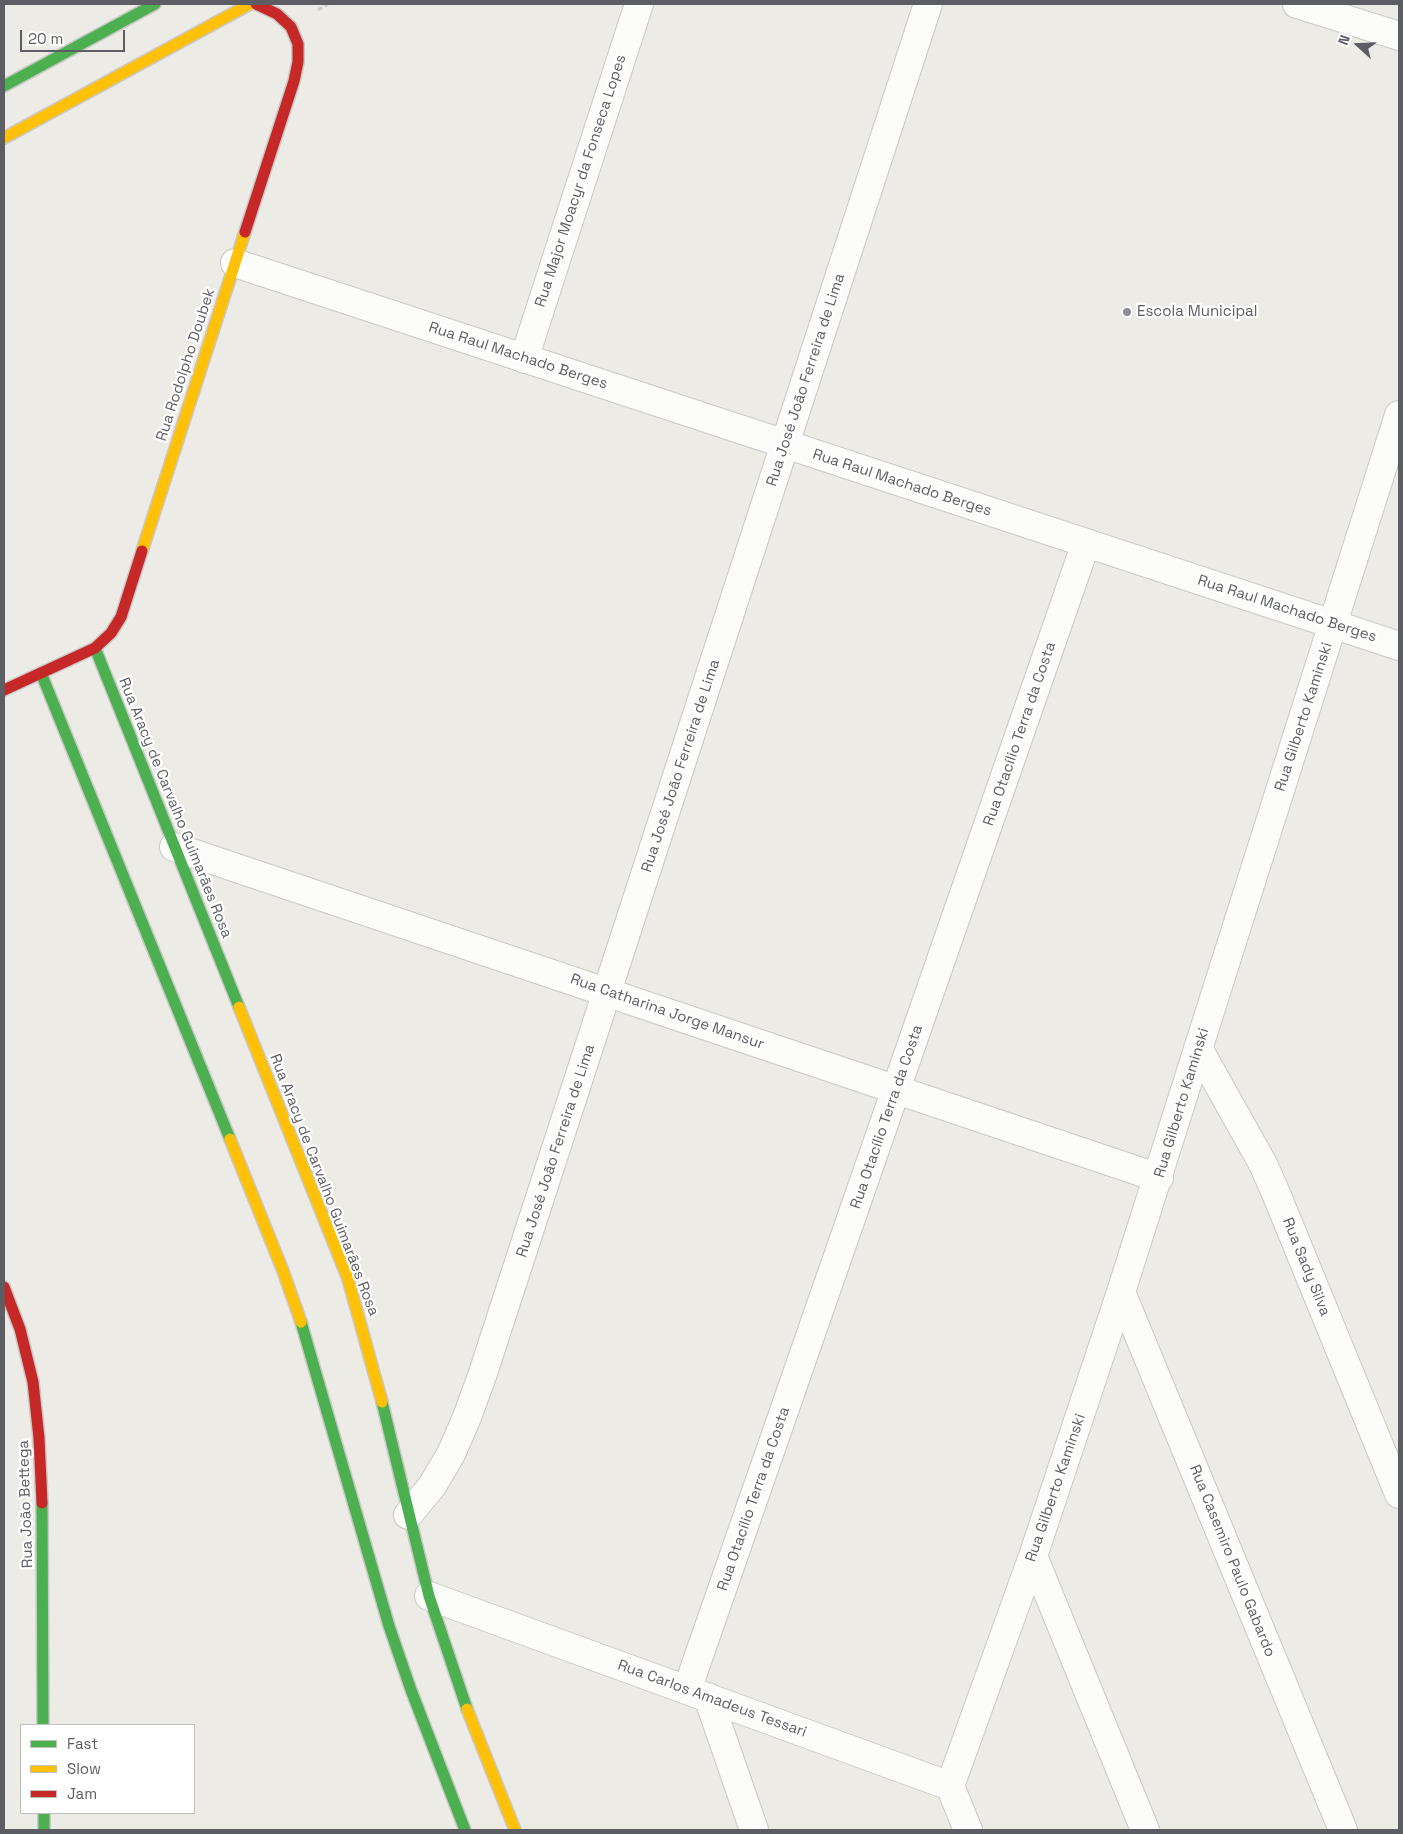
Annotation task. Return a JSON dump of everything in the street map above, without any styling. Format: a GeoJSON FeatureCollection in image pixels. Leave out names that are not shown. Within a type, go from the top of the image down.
{"type":"FeatureCollection","features":[{"type":"Feature","properties":{"kind":"street"},"geometry":{"type":"LineString","coordinates":[[4,86],[155,4]]}},
{"type":"Feature","properties":{"kind":"street"},"geometry":{"type":"LineString","coordinates":[[4,138],[250,4]]}},
{"type":"Feature","properties":{"kind":"street","name":"Rua Rodolpho Doubek"},"geometry":{"type":"LineString","coordinates":[[4,690],[95,648],[111,633],[121,617],[294,81],[298,62],[298,44],[290,27],[277,14],[256,4]]}},
{"type":"Feature","properties":{"kind":"street","name":"Rua Major Moacyr da Fonseca Lopes"},"geometry":{"type":"LineString","coordinates":[[524,359],[639,4]]}},
{"type":"Feature","properties":{"kind":"street","name":"Rua José João Ferreira de Lima"},"geometry":{"type":"LineString","coordinates":[[408,1515],[432,1486],[451,1454],[467,1418],[485,1367],[928,4]]}},
{"type":"Feature","properties":{"kind":"street"},"geometry":{"type":"LineString","coordinates":[[1297,4],[1399,36]]}},
{"type":"Feature","properties":{"kind":"street","name":"Rua Raul Machado Berges"},"geometry":{"type":"LineString","coordinates":[[235,263],[1399,646]]}},
{"type":"Feature","properties":{"kind":"street","name":"Rua Gilberto Kaminski"},"geometry":{"type":"LineString","coordinates":[[950,1786],[1033,1556],[1159,1178],[1198,1048],[1399,416]]}},
{"type":"Feature","properties":{"kind":"street","name":"Rua Otacílio Terra da Costa"},"geometry":{"type":"LineString","coordinates":[[698,1694],[896,1090],[1086,543]]}},
{"type":"Feature","properties":{"kind":"street","name":"Rua Aracy de Carvalho Guimarães Rosa"},"geometry":{"type":"LineString","coordinates":[[95,648],[348,1279],[378,1386],[429,1596],[459,1686],[515,1830]]}},
{"type":"Feature","properties":{"kind":"street"},"geometry":{"type":"LineString","coordinates":[[41,673],[283,1271],[305,1332],[389,1626],[414,1699],[465,1830]]}},
{"type":"Feature","properties":{"kind":"street","name":"Rua Catharina Jorge Mansur"},"geometry":{"type":"LineString","coordinates":[[174,847],[1159,1178]]}},
{"type":"Feature","properties":{"kind":"street","name":"Rua Sady Silva"},"geometry":{"type":"LineString","coordinates":[[1198,1048],[1263,1164],[1399,1494]]}},
{"type":"Feature","properties":{"kind":"street","name":"Rua João Bettega"},"geometry":{"type":"LineString","coordinates":[[4,1287],[20,1329],[33,1382],[39,1438],[42,1496],[44,1724]]}},
{"type":"Feature","properties":{"kind":"street","name":"Rua Casemiro Paulo Gabardo"},"geometry":{"type":"LineString","coordinates":[[1121,1292],[1343,1830]]}},
{"type":"Feature","properties":{"kind":"street"},"geometry":{"type":"LineString","coordinates":[[1033,1556],[1145,1830]]}},
{"type":"Feature","properties":{"kind":"street","name":"Rua Carlos Amadeus Tessari"},"geometry":{"type":"LineString","coordinates":[[429,1596],[950,1786]]}},
{"type":"Feature","properties":{"kind":"street"},"geometry":{"type":"LineString","coordinates":[[698,1694],[754,1830]]}},
{"type":"Feature","properties":{"kind":"street"},"geometry":{"type":"LineString","coordinates":[[950,1786],[968,1830]]}},
{"type":"Feature","properties":{"kind":"street"},"geometry":{"type":"LineString","coordinates":[[44,1814],[44,1830]]}},
{"type":"Feature","properties":{"kind":"traffic: fast"},"geometry":{"type":"LineString","coordinates":[[4,86],[155,4]]}},
{"type":"Feature","properties":{"kind":"traffic: fast"},"geometry":{"type":"LineString","coordinates":[[95,648],[239,1007]]}},
{"type":"Feature","properties":{"kind":"traffic: fast"},"geometry":{"type":"LineString","coordinates":[[41,673],[230,1139]]}},
{"type":"Feature","properties":{"kind":"traffic: fast"},"geometry":{"type":"LineString","coordinates":[[301,1322],[389,1626],[411,1690],[465,1830]]}},
{"type":"Feature","properties":{"kind":"traffic: fast"},"geometry":{"type":"LineString","coordinates":[[382,1402],[429,1596],[467,1709]]}},
{"type":"Feature","properties":{"kind":"traffic: fast"},"geometry":{"type":"LineString","coordinates":[[42,1503],[43,1724]]}},
{"type":"Feature","properties":{"kind":"traffic: fast"},"geometry":{"type":"LineString","coordinates":[[44,1814],[44,1830]]}},
{"type":"Feature","properties":{"kind":"traffic: slow"},"geometry":{"type":"LineString","coordinates":[[4,138],[250,4]]}},
{"type":"Feature","properties":{"kind":"traffic: slow"},"geometry":{"type":"LineString","coordinates":[[142,551],[245,232]]}},
{"type":"Feature","properties":{"kind":"traffic: slow"},"geometry":{"type":"LineString","coordinates":[[239,1007],[348,1279],[382,1402]]}},
{"type":"Feature","properties":{"kind":"traffic: slow"},"geometry":{"type":"LineString","coordinates":[[230,1139],[283,1271],[301,1322]]}},
{"type":"Feature","properties":{"kind":"traffic: slow"},"geometry":{"type":"LineString","coordinates":[[467,1709],[515,1830]]}},
{"type":"Feature","properties":{"kind":"traffic: jam"},"geometry":{"type":"LineString","coordinates":[[245,232],[294,81],[298,62],[298,44],[291,27],[277,14],[256,4]]}},
{"type":"Feature","properties":{"kind":"traffic: jam"},"geometry":{"type":"LineString","coordinates":[[4,690],[95,648],[111,633],[121,617],[142,551]]}},
{"type":"Feature","properties":{"kind":"traffic: jam"},"geometry":{"type":"LineString","coordinates":[[4,1287],[20,1329],[33,1382],[39,1438],[42,1503]]}},
{"type":"Feature","properties":{"kind":"place","name":"Escola Municipal"},"geometry":{"type":"Point","coordinates":[1127,312]}}]}
